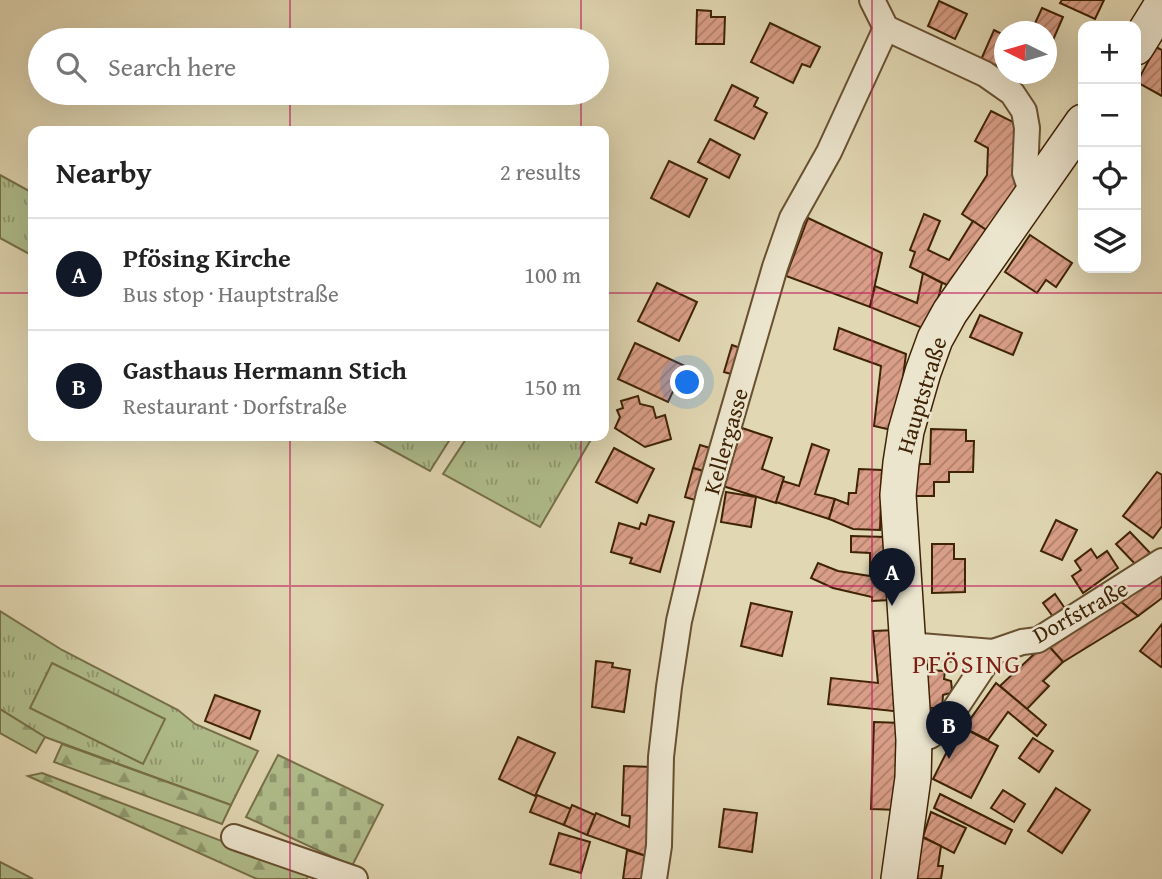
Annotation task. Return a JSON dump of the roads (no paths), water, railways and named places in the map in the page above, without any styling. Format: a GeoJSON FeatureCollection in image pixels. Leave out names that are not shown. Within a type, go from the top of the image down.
{"type":"FeatureCollection","features":[{"type":"Feature","properties":{"kind":"street"},"geometry":{"type":"LineString","coordinates":[[872,0],[886,28],[985,74],[1013,93],[1024,111],[1027,128],[1025,173],[1028,181],[1037,189]]}},
{"type":"Feature","properties":{"kind":"street"},"geometry":{"type":"LineString","coordinates":[[1141,39],[1162,5]]}},
{"type":"Feature","properties":{"kind":"street","name":"Kellergasse"},"geometry":{"type":"LineString","coordinates":[[654,879],[659,846],[668,687],[679,621],[709,494],[775,267],[792,218],[829,152],[886,28]]}},
{"type":"Feature","properties":{"kind":"street","name":"Hauptstraße"},"geometry":{"type":"LineString","coordinates":[[900,879],[913,778],[914,740],[898,495],[906,431],[923,372],[942,326],[1078,129]]}},
{"type":"Feature","properties":{"kind":"street","name":"Dorfstraße"},"geometry":{"type":"LineString","coordinates":[[908,645],[993,652],[1021,642],[1038,640],[1162,561]]}},
{"type":"Feature","properties":{"kind":"street"},"geometry":{"type":"LineString","coordinates":[[914,740],[930,736],[943,727],[993,652]]}},
{"type":"Feature","properties":{"kind":"street"},"geometry":{"type":"LineString","coordinates":[[234,837],[355,879]]}},
{"type":"Feature","properties":{"kind":"place","name":"Pfösing Kirche"},"geometry":{"type":"Point","coordinates":[892,606]}},
{"type":"Feature","properties":{"kind":"place","name":"Gasthaus Hermann Stich"},"geometry":{"type":"Point","coordinates":[949,759]}},
{"type":"Feature","properties":{"kind":"district","name":"PFÖSING"},"geometry":{"type":"Point","coordinates":[967,663]}}]}
